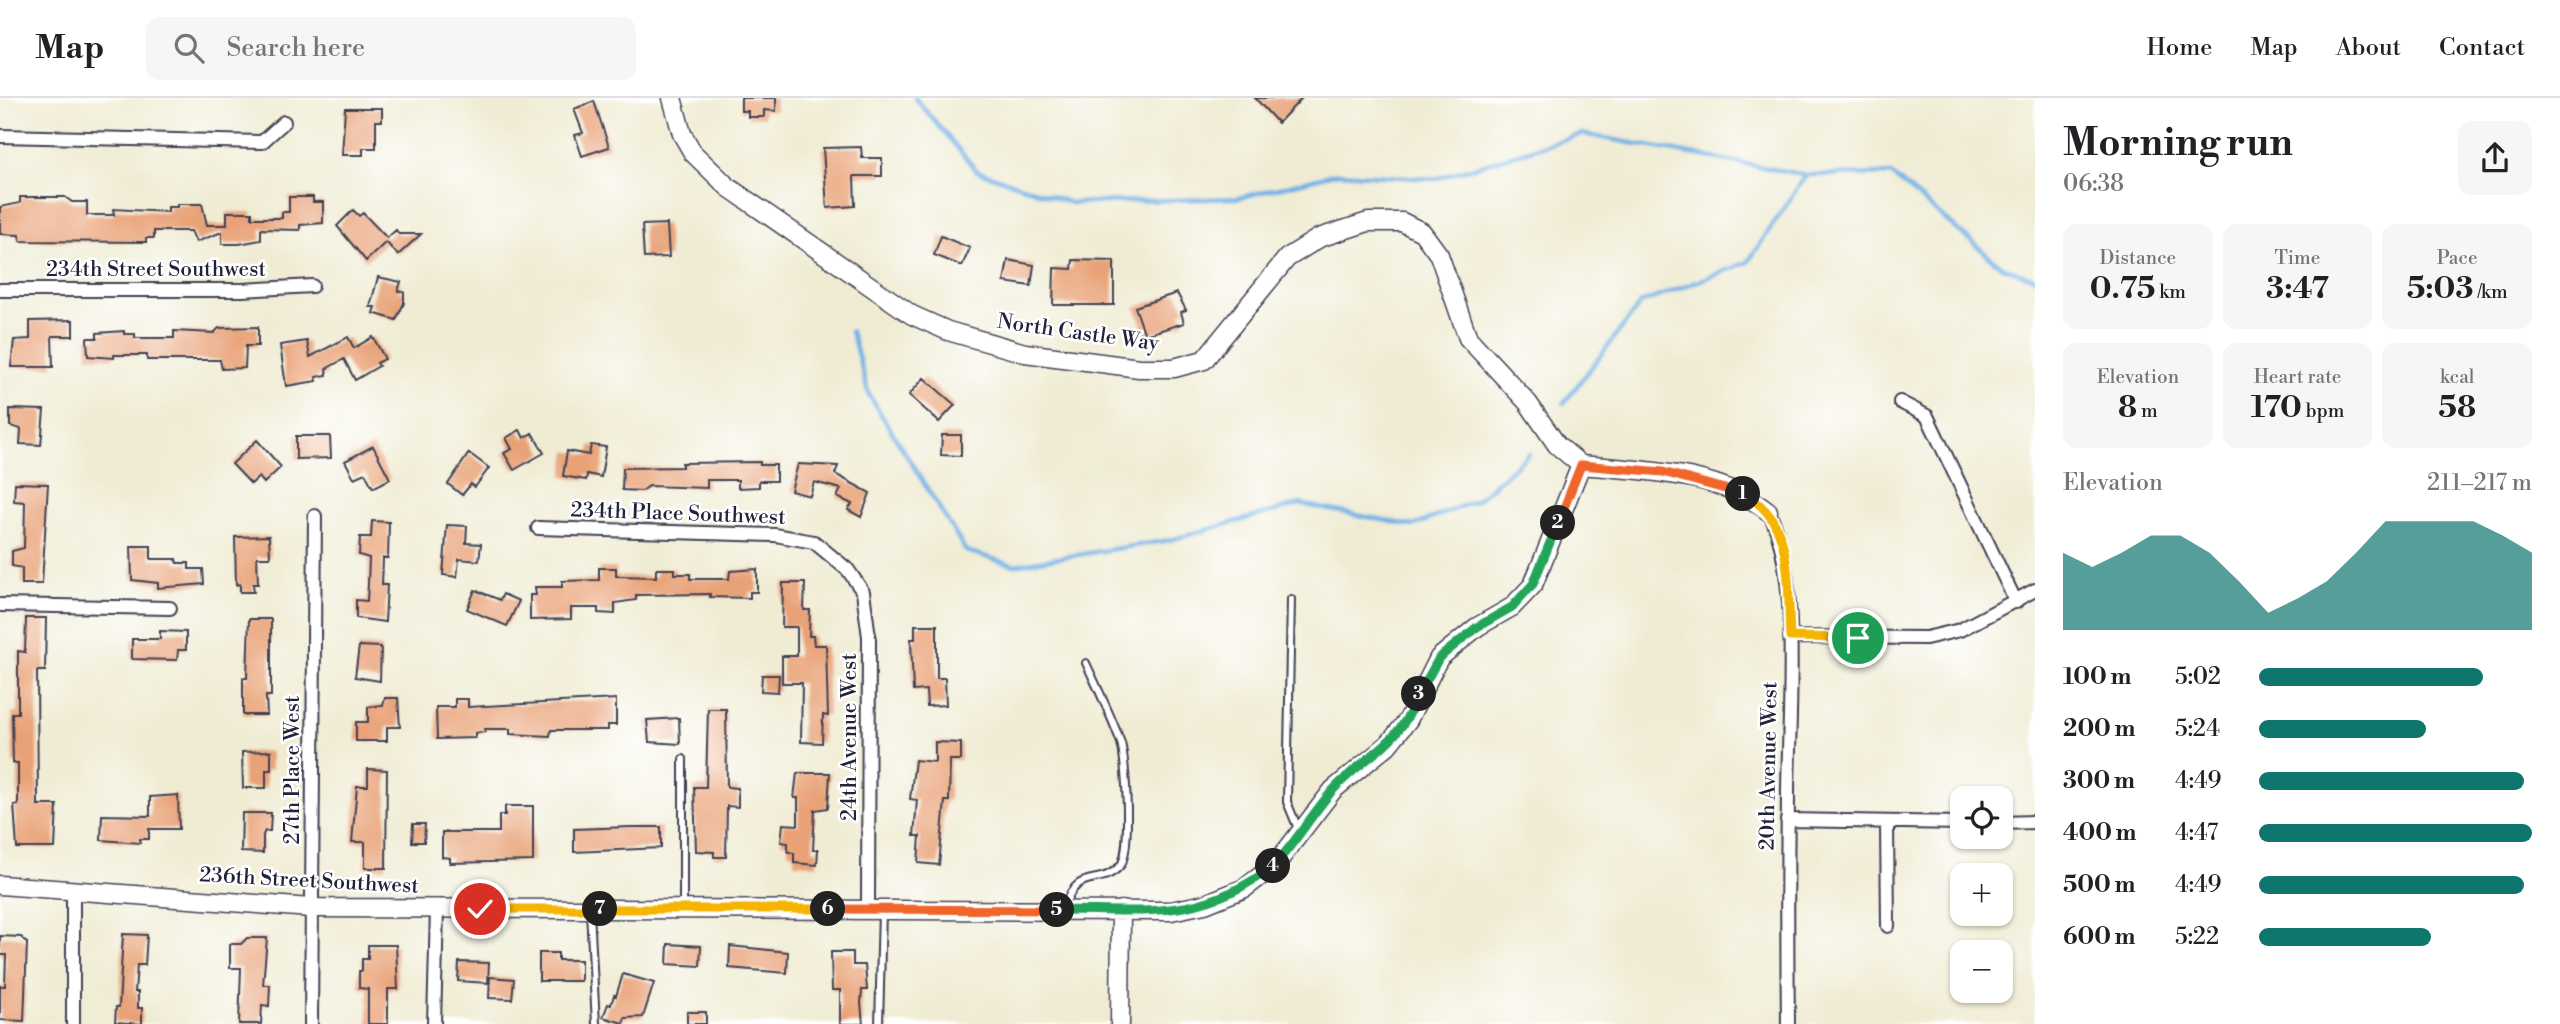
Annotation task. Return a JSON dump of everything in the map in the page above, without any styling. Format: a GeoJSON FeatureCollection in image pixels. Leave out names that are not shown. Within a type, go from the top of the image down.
{"type":"FeatureCollection","features":[{"type":"Feature","properties":{"kind":"street","name":"North Castle Way"},"geometry":{"type":"LineString","coordinates":[[674,107],[682,134],[707,169],[863,282],[912,315],[948,331],[1025,353],[1139,368],[1174,368],[1203,360],[1287,258],[1319,238],[1368,222],[1402,222],[1422,233],[1439,255],[1468,338],[1528,404],[1557,445],[1581,465]]}},
{"type":"Feature","properties":{"kind":"street"},"geometry":{"type":"LineString","coordinates":[[0,136],[262,142],[284,122]]}},
{"type":"Feature","properties":{"kind":"street","name":"234th Street Southwest"},"geometry":{"type":"LineString","coordinates":[[0,290],[242,290],[312,286]]}},
{"type":"Feature","properties":{"kind":"street"},"geometry":{"type":"LineString","coordinates":[[1900,402],[1927,416],[2015,602]]}},
{"type":"Feature","properties":{"kind":"street"},"geometry":{"type":"LineString","coordinates":[[1581,465],[1663,472],[1708,482],[1747,495],[1768,511]]}},
{"type":"Feature","properties":{"kind":"street","name":"236th Street Southwest"},"geometry":{"type":"LineString","coordinates":[[0,885],[73,888],[312,908],[1171,911],[1205,904],[1245,888],[1276,864],[1334,790],[1388,745],[1408,720],[1439,658],[1477,627],[1512,607],[1533,584],[1581,465]]}},
{"type":"Feature","properties":{"kind":"street","name":"20th Avenue West"},"geometry":{"type":"LineString","coordinates":[[1768,511],[1779,528],[1785,551],[1790,637],[1788,1024]]}},
{"type":"Feature","properties":{"kind":"street","name":"27th Place West"},"geometry":{"type":"LineString","coordinates":[[311,1024],[314,516]]}},
{"type":"Feature","properties":{"kind":"street","name":"234th Place Southwest"},"geometry":{"type":"LineString","coordinates":[[538,528],[775,535],[814,542],[848,570]]}},
{"type":"Feature","properties":{"kind":"street","name":"24th Avenue West"},"geometry":{"type":"LineString","coordinates":[[848,570],[863,592],[869,637],[876,909]]}},
{"type":"Feature","properties":{"kind":"street"},"geometry":{"type":"LineString","coordinates":[[1790,637],[1926,638],[1960,630],[2035,590]]}},
{"type":"Feature","properties":{"kind":"street"},"geometry":{"type":"LineString","coordinates":[[0,605],[170,608]]}},
{"type":"Feature","properties":{"kind":"street"},"geometry":{"type":"LineString","coordinates":[[1787,820],[1950,823]]}},
{"type":"Feature","properties":{"kind":"street"},"geometry":{"type":"LineString","coordinates":[[2013,823],[2035,822]]}},
{"type":"Feature","properties":{"kind":"street"},"geometry":{"type":"LineString","coordinates":[[1887,824],[1888,926]]}},
{"type":"Feature","properties":{"kind":"street"},"geometry":{"type":"LineString","coordinates":[[73,888],[73,1024]]}},
{"type":"Feature","properties":{"kind":"street"},"geometry":{"type":"LineString","coordinates":[[434,1024],[437,909]]}},
{"type":"Feature","properties":{"kind":"street"},"geometry":{"type":"LineString","coordinates":[[1121,910],[1121,1024]]}},
{"type":"Feature","properties":{"kind":"lane"},"geometry":{"type":"LineString","coordinates":[[1291,598],[1287,802],[1300,833]]}},
{"type":"Feature","properties":{"kind":"lane"},"geometry":{"type":"LineString","coordinates":[[1063,910],[1070,890],[1078,882],[1111,872],[1125,857],[1127,831],[1122,746],[1086,663]]}},
{"type":"Feature","properties":{"kind":"lane"},"geometry":{"type":"LineString","coordinates":[[683,759],[683,909]]}},
{"type":"Feature","properties":{"kind":"lane"},"geometry":{"type":"LineString","coordinates":[[590,909],[596,1024]]}},
{"type":"Feature","properties":{"kind":"lane"},"geometry":{"type":"LineString","coordinates":[[876,909],[878,1024]]}},
{"type":"Feature","properties":{"kind":"building"},"geometry":{"type":"Polygon","coordinates":[[[741,98],[776,98],[776,111],[764,110],[764,117],[748,117],[748,111],[741,111],[741,98]]]}},
{"type":"Feature","properties":{"kind":"building"},"geometry":{"type":"Polygon","coordinates":[[[1255,98],[1302,98],[1278,123],[1255,98]]]}},
{"type":"Feature","properties":{"kind":"building"},"geometry":{"type":"Polygon","coordinates":[[[594,101],[609,147],[582,156],[575,135],[583,133],[574,109],[594,101]]]}},
{"type":"Feature","properties":{"kind":"building"},"geometry":{"type":"Polygon","coordinates":[[[345,108],[382,108],[382,121],[376,121],[376,148],[363,148],[363,155],[342,155],[345,108]]]}},
{"type":"Feature","properties":{"kind":"building"},"geometry":{"type":"Polygon","coordinates":[[[861,147],[862,158],[882,158],[882,176],[854,176],[855,206],[827,208],[823,148],[861,147]]]}},
{"type":"Feature","properties":{"kind":"building"},"geometry":{"type":"Polygon","coordinates":[[[20,197],[65,197],[72,202],[87,202],[87,215],[114,215],[113,209],[168,212],[168,207],[177,207],[177,204],[202,204],[207,225],[227,225],[227,212],[252,212],[252,218],[282,218],[282,212],[289,212],[289,197],[313,197],[313,202],[323,202],[323,223],[300,225],[300,230],[261,229],[261,240],[239,244],[222,244],[222,232],[196,242],[191,231],[154,231],[154,238],[146,238],[146,242],[20,241],[19,235],[0,234],[0,207],[20,203],[20,197]]]}},
{"type":"Feature","properties":{"kind":"building"},"geometry":{"type":"Polygon","coordinates":[[[353,210],[359,216],[363,213],[387,238],[396,230],[399,234],[421,234],[398,255],[386,242],[366,261],[337,226],[353,210]]]}},
{"type":"Feature","properties":{"kind":"building"},"geometry":{"type":"Polygon","coordinates":[[[667,224],[669,257],[644,258],[642,225],[667,224]]]}},
{"type":"Feature","properties":{"kind":"building"},"geometry":{"type":"Polygon","coordinates":[[[941,236],[970,248],[962,266],[934,255],[941,236]]]}},
{"type":"Feature","properties":{"kind":"building"},"geometry":{"type":"Polygon","coordinates":[[[1008,260],[1034,265],[1031,286],[1004,282],[1008,260]]]}},
{"type":"Feature","properties":{"kind":"building"},"geometry":{"type":"Polygon","coordinates":[[[1073,260],[1114,261],[1114,305],[1053,305],[1054,268],[1072,269],[1073,260]]]}},
{"type":"Feature","properties":{"kind":"building"},"geometry":{"type":"Polygon","coordinates":[[[378,277],[401,282],[398,291],[404,292],[404,303],[396,320],[373,313],[375,307],[370,307],[378,277]]]}},
{"type":"Feature","properties":{"kind":"building"},"geometry":{"type":"Polygon","coordinates":[[[1177,293],[1186,310],[1181,312],[1184,323],[1145,335],[1135,307],[1177,293]]]}},
{"type":"Feature","properties":{"kind":"building"},"geometry":{"type":"Polygon","coordinates":[[[73,320],[73,336],[52,336],[53,367],[11,367],[14,340],[30,339],[30,321],[73,320]]]}},
{"type":"Feature","properties":{"kind":"building"},"geometry":{"type":"Polygon","coordinates":[[[258,327],[258,346],[246,346],[245,368],[222,369],[220,360],[147,360],[147,355],[114,355],[114,358],[88,356],[87,338],[97,338],[97,333],[124,331],[124,334],[135,334],[135,338],[174,338],[174,331],[214,333],[219,328],[258,327]]]}},
{"type":"Feature","properties":{"kind":"building"},"geometry":{"type":"Polygon","coordinates":[[[348,337],[354,348],[373,337],[385,359],[377,363],[379,366],[355,380],[344,359],[326,369],[327,375],[316,377],[317,381],[286,386],[280,345],[307,341],[310,357],[348,337]]]}},
{"type":"Feature","properties":{"kind":"building"},"geometry":{"type":"Polygon","coordinates":[[[924,378],[955,405],[939,422],[909,395],[924,378]]]}},
{"type":"Feature","properties":{"kind":"building"},"geometry":{"type":"Polygon","coordinates":[[[10,409],[44,410],[41,445],[20,444],[21,429],[10,426],[10,409]]]}},
{"type":"Feature","properties":{"kind":"building"},"geometry":{"type":"Polygon","coordinates":[[[520,430],[524,438],[532,433],[544,453],[514,470],[504,453],[512,449],[506,438],[520,430]]]}},
{"type":"Feature","properties":{"kind":"building"},"geometry":{"type":"Polygon","coordinates":[[[942,435],[961,435],[961,456],[941,455],[942,435]]]}},
{"type":"Feature","properties":{"kind":"building"},"geometry":{"type":"Polygon","coordinates":[[[296,436],[330,436],[331,458],[296,459],[296,436]]]}},
{"type":"Feature","properties":{"kind":"building"},"geometry":{"type":"Polygon","coordinates":[[[257,440],[281,467],[264,483],[259,477],[251,484],[232,464],[257,440]]]}},
{"type":"Feature","properties":{"kind":"building"},"geometry":{"type":"Polygon","coordinates":[[[591,445],[606,447],[601,477],[587,474],[586,480],[563,476],[567,451],[589,455],[591,445]]]}},
{"type":"Feature","properties":{"kind":"building"},"geometry":{"type":"Polygon","coordinates":[[[373,446],[390,479],[373,488],[365,473],[354,478],[345,461],[373,446]]]}},
{"type":"Feature","properties":{"kind":"building"},"geometry":{"type":"Polygon","coordinates":[[[469,453],[489,468],[475,487],[471,484],[462,495],[448,484],[469,453]]]}},
{"type":"Feature","properties":{"kind":"building"},"geometry":{"type":"Polygon","coordinates":[[[760,462],[760,465],[776,465],[776,481],[759,481],[759,487],[738,488],[738,480],[707,480],[707,488],[649,486],[642,491],[622,490],[623,468],[682,467],[682,463],[760,462]]]}},
{"type":"Feature","properties":{"kind":"building"},"geometry":{"type":"Polygon","coordinates":[[[798,464],[838,466],[835,474],[870,493],[861,517],[848,510],[852,504],[837,497],[841,489],[814,482],[810,496],[791,491],[798,464]]]}},
{"type":"Feature","properties":{"kind":"building"},"geometry":{"type":"Polygon","coordinates":[[[15,483],[48,484],[42,584],[22,584],[22,568],[12,566],[12,551],[24,548],[25,502],[14,501],[15,483]]]}},
{"type":"Feature","properties":{"kind":"building"},"geometry":{"type":"Polygon","coordinates":[[[372,521],[389,522],[388,558],[383,558],[382,585],[387,585],[385,622],[356,618],[356,600],[367,601],[368,584],[369,558],[359,555],[360,537],[371,537],[372,521]]]}},
{"type":"Feature","properties":{"kind":"building"},"geometry":{"type":"Polygon","coordinates":[[[447,525],[467,526],[466,543],[481,544],[479,561],[459,559],[457,577],[443,575],[447,525]]]}},
{"type":"Feature","properties":{"kind":"building"},"geometry":{"type":"Polygon","coordinates":[[[269,536],[270,557],[257,557],[258,584],[253,584],[254,592],[240,592],[240,584],[236,585],[235,537],[269,536]]]}},
{"type":"Feature","properties":{"kind":"building"},"geometry":{"type":"Polygon","coordinates":[[[131,546],[151,546],[151,559],[176,559],[177,563],[189,563],[189,569],[203,569],[204,584],[158,588],[158,583],[132,580],[131,546]]]}},
{"type":"Feature","properties":{"kind":"building"},"geometry":{"type":"Polygon","coordinates":[[[599,568],[616,568],[616,576],[656,577],[656,569],[675,569],[675,574],[690,574],[690,579],[729,579],[730,571],[757,569],[757,592],[750,592],[750,598],[710,597],[710,594],[636,595],[636,600],[615,603],[615,614],[598,613],[598,608],[571,608],[571,619],[530,620],[530,595],[536,595],[535,587],[562,587],[562,581],[599,580],[599,568]]]}},
{"type":"Feature","properties":{"kind":"building"},"geometry":{"type":"Polygon","coordinates":[[[783,583],[805,583],[804,610],[810,610],[809,636],[813,636],[814,645],[826,645],[828,716],[823,715],[822,743],[801,742],[802,683],[782,683],[782,656],[797,656],[797,627],[782,627],[783,583]]]}},
{"type":"Feature","properties":{"kind":"building"},"geometry":{"type":"Polygon","coordinates":[[[475,590],[500,600],[503,594],[519,601],[507,626],[467,609],[475,590]]]}},
{"type":"Feature","properties":{"kind":"building"},"geometry":{"type":"Polygon","coordinates":[[[26,618],[46,618],[45,671],[37,671],[38,805],[57,805],[55,848],[17,848],[14,805],[18,805],[18,763],[13,763],[12,713],[18,713],[18,651],[25,652],[26,618]]]}},
{"type":"Feature","properties":{"kind":"building"},"geometry":{"type":"Polygon","coordinates":[[[249,619],[271,619],[271,696],[266,696],[267,715],[243,715],[243,678],[247,678],[249,619]]]}},
{"type":"Feature","properties":{"kind":"building"},"geometry":{"type":"Polygon","coordinates":[[[915,625],[937,625],[937,678],[945,678],[946,705],[927,706],[926,690],[913,691],[911,639],[915,639],[915,625]]]}},
{"type":"Feature","properties":{"kind":"building"},"geometry":{"type":"Polygon","coordinates":[[[160,631],[186,632],[186,650],[178,650],[177,660],[132,659],[132,639],[160,639],[160,631]]]}},
{"type":"Feature","properties":{"kind":"building"},"geometry":{"type":"Polygon","coordinates":[[[359,646],[381,647],[380,681],[355,677],[359,646]]]}},
{"type":"Feature","properties":{"kind":"building"},"geometry":{"type":"Polygon","coordinates":[[[762,675],[779,675],[778,692],[761,691],[762,675]]]}},
{"type":"Feature","properties":{"kind":"building"},"geometry":{"type":"Polygon","coordinates":[[[385,698],[398,698],[400,727],[387,727],[387,741],[356,741],[356,722],[368,722],[368,707],[383,705],[385,698]]]}},
{"type":"Feature","properties":{"kind":"building"},"geometry":{"type":"Polygon","coordinates":[[[455,699],[468,699],[468,707],[616,699],[616,725],[608,725],[608,730],[551,730],[550,736],[510,734],[510,729],[485,729],[485,732],[475,733],[475,738],[437,739],[436,707],[455,707],[455,699]]]}},
{"type":"Feature","properties":{"kind":"building"},"geometry":{"type":"Polygon","coordinates":[[[708,709],[726,709],[727,787],[738,788],[738,807],[727,806],[726,857],[714,857],[714,852],[696,851],[694,787],[706,787],[708,709]]]}},
{"type":"Feature","properties":{"kind":"building"},"geometry":{"type":"Polygon","coordinates":[[[679,718],[680,744],[649,742],[647,720],[679,718]]]}},
{"type":"Feature","properties":{"kind":"building"},"geometry":{"type":"Polygon","coordinates":[[[935,742],[961,743],[961,760],[950,760],[949,801],[945,801],[939,865],[918,863],[920,836],[914,836],[917,800],[910,799],[915,760],[935,762],[935,742]]]}},
{"type":"Feature","properties":{"kind":"building"},"geometry":{"type":"Polygon","coordinates":[[[271,751],[271,770],[266,770],[266,788],[243,788],[242,752],[271,751]]]}},
{"type":"Feature","properties":{"kind":"building"},"geometry":{"type":"Polygon","coordinates":[[[368,769],[387,770],[386,868],[365,868],[365,842],[352,842],[357,786],[368,786],[368,769]]]}},
{"type":"Feature","properties":{"kind":"building"},"geometry":{"type":"Polygon","coordinates":[[[797,773],[830,773],[828,808],[815,810],[813,850],[818,850],[817,865],[794,863],[794,853],[788,852],[788,843],[781,842],[783,824],[798,825],[798,798],[794,798],[797,773]]]}},
{"type":"Feature","properties":{"kind":"building"},"geometry":{"type":"Polygon","coordinates":[[[178,795],[179,829],[149,829],[149,839],[140,839],[140,843],[101,840],[102,815],[150,816],[150,797],[178,795]]]}},
{"type":"Feature","properties":{"kind":"building"},"geometry":{"type":"Polygon","coordinates":[[[505,806],[533,806],[533,861],[450,863],[450,858],[442,857],[442,832],[499,832],[499,815],[505,815],[505,806]]]}},
{"type":"Feature","properties":{"kind":"building"},"geometry":{"type":"Polygon","coordinates":[[[242,813],[271,813],[270,831],[265,831],[263,835],[263,853],[241,852],[242,813]]]}},
{"type":"Feature","properties":{"kind":"building"},"geometry":{"type":"Polygon","coordinates":[[[413,824],[425,824],[424,842],[412,842],[413,824]]]}},
{"type":"Feature","properties":{"kind":"building"},"geometry":{"type":"Polygon","coordinates":[[[661,827],[661,848],[574,852],[574,829],[661,827]]]}},
{"type":"Feature","properties":{"kind":"building"},"geometry":{"type":"Polygon","coordinates":[[[123,934],[147,935],[145,965],[137,965],[135,992],[138,992],[138,1008],[142,1008],[142,1024],[115,1022],[116,1007],[119,1007],[123,934]]]}},
{"type":"Feature","properties":{"kind":"building"},"geometry":{"type":"Polygon","coordinates":[[[0,936],[21,937],[27,943],[24,1021],[0,1020],[0,986],[5,986],[6,955],[0,955],[0,936]]]}},
{"type":"Feature","properties":{"kind":"building"},"geometry":{"type":"Polygon","coordinates":[[[247,938],[267,938],[263,985],[270,985],[269,1006],[262,1005],[261,1024],[239,1024],[241,968],[230,968],[230,944],[241,944],[247,938]]]}},
{"type":"Feature","properties":{"kind":"building"},"geometry":{"type":"Polygon","coordinates":[[[668,944],[701,946],[700,966],[667,964],[668,944]]]}},
{"type":"Feature","properties":{"kind":"building"},"geometry":{"type":"Polygon","coordinates":[[[368,945],[396,945],[398,989],[388,989],[388,1024],[368,1024],[368,989],[359,988],[359,971],[362,971],[362,959],[368,959],[368,945]]]}},
{"type":"Feature","properties":{"kind":"building"},"geometry":{"type":"Polygon","coordinates":[[[730,946],[788,952],[787,973],[729,968],[730,946]]]}},
{"type":"Feature","properties":{"kind":"building"},"geometry":{"type":"Polygon","coordinates":[[[831,952],[853,952],[853,965],[865,965],[867,990],[862,990],[863,1024],[840,1024],[840,990],[832,990],[831,952]]]}},
{"type":"Feature","properties":{"kind":"building"},"geometry":{"type":"Polygon","coordinates":[[[539,953],[558,953],[558,960],[581,960],[581,981],[539,981],[539,953]]]}},
{"type":"Feature","properties":{"kind":"building"},"geometry":{"type":"Polygon","coordinates":[[[459,962],[489,963],[488,983],[458,981],[459,962]]]}},
{"type":"Feature","properties":{"kind":"building"},"geometry":{"type":"Polygon","coordinates":[[[623,974],[654,983],[643,1017],[625,1018],[623,1023],[603,1017],[608,1004],[611,1005],[614,995],[616,996],[623,974]]]}},
{"type":"Feature","properties":{"kind":"building"},"geometry":{"type":"Polygon","coordinates":[[[490,977],[514,979],[512,999],[489,998],[490,977]]]}},
{"type":"Feature","properties":{"kind":"building"},"geometry":{"type":"Polygon","coordinates":[[[687,1012],[706,1012],[706,1024],[687,1024],[687,1012]]]}},
{"type":"Feature","properties":{"kind":"waterway"},"geometry":{"type":"LineString","coordinates":[[915,98],[977,171],[1071,203],[1238,198],[1338,173],[1435,179],[1582,134],[1806,175]]}},
{"type":"Feature","properties":{"kind":"waterway"},"geometry":{"type":"LineString","coordinates":[[1564,403],[1641,303],[1748,262],[1806,175],[1891,174],[2002,267],[2035,278]]}},
{"type":"Feature","properties":{"kind":"waterway"},"geometry":{"type":"LineString","coordinates":[[851,331],[869,395],[966,551],[1014,565],[1170,540],[1300,504],[1413,526],[1477,500],[1529,454]]}},
{"type":"Feature","properties":{"kind":"route"},"geometry":{"type":"LineString","coordinates":[[480,909],[1171,911],[1205,904],[1245,888],[1276,864],[1334,790],[1360,765],[1388,745],[1408,720],[1423,685],[1439,658],[1477,627],[1512,607],[1533,584],[1581,465],[1663,472],[1708,482],[1747,495],[1768,511],[1779,528],[1785,551],[1790,637],[1858,638]]}}]}
